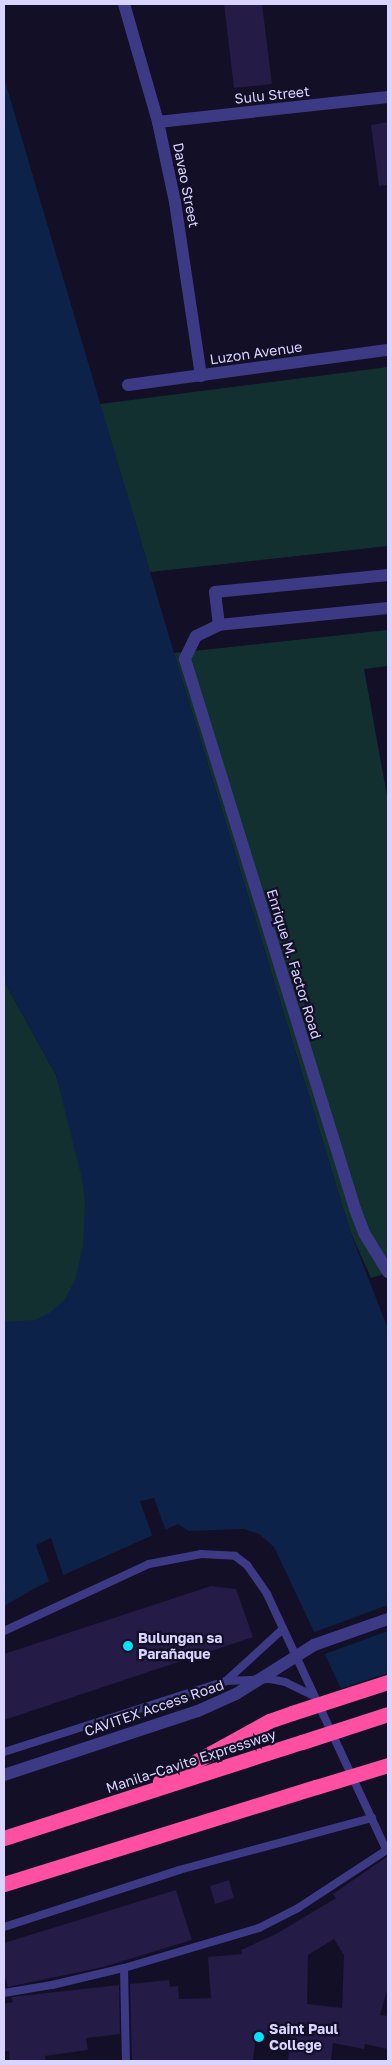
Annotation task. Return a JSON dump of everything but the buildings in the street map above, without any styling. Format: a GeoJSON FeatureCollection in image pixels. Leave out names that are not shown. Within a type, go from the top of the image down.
{"type":"FeatureCollection","features":[{"type":"Feature","properties":{"kind":"highway"},"geometry":{"type":"LineString","coordinates":[[130,1797],[269,1721],[388,1682]]}},
{"type":"Feature","properties":{"kind":"highway","name":"Manila–Cavite Expressway"},"geometry":{"type":"LineString","coordinates":[[4,1838],[388,1714]]}},
{"type":"Feature","properties":{"kind":"highway"},"geometry":{"type":"LineString","coordinates":[[4,1884],[388,1765]]}},
{"type":"Feature","properties":{"kind":"street","name":"Davao Street"},"geometry":{"type":"LineString","coordinates":[[124,4],[158,122],[176,202],[201,376]]}},
{"type":"Feature","properties":{"kind":"street","name":"Sulu Street"},"geometry":{"type":"LineString","coordinates":[[158,122],[388,98]]}},
{"type":"Feature","properties":{"kind":"street","name":"Luzon Avenue"},"geometry":{"type":"LineString","coordinates":[[128,386],[388,350]]}},
{"type":"Feature","properties":{"kind":"street"},"geometry":{"type":"LineString","coordinates":[[388,575],[215,592],[219,625],[388,608]]}},
{"type":"Feature","properties":{"kind":"street","name":"Enrique M. Factor Road"},"geometry":{"type":"LineString","coordinates":[[219,625],[196,636],[185,659],[355,1209],[364,1232],[388,1272]]}},
{"type":"Feature","properties":{"kind":"street","name":"CAVITEX Access Road"},"geometry":{"type":"LineString","coordinates":[[4,1775],[198,1710],[236,1694],[314,1645],[388,1619]]}},
{"type":"Feature","properties":{"kind":"lane"},"geometry":{"type":"LineString","coordinates":[[4,1631],[149,1564],[175,1558],[222,1554],[235,1556],[247,1565],[263,1586],[387,1849],[333,1887],[258,1928],[124,1968],[52,1986],[4,1993]]}},
{"type":"Feature","properties":{"kind":"lane"},"geometry":{"type":"LineString","coordinates":[[226,1681],[283,1629]]}},
{"type":"Feature","properties":{"kind":"lane"},"geometry":{"type":"LineString","coordinates":[[4,1752],[226,1681],[270,1679],[285,1682],[314,1696]]}},
{"type":"Feature","properties":{"kind":"lane"},"geometry":{"type":"LineString","coordinates":[[4,1927],[179,1870],[372,1818]]}},
{"type":"Feature","properties":{"kind":"lane"},"geometry":{"type":"LineString","coordinates":[[124,1968],[126,2061]]}},
{"type":"Feature","properties":{"kind":"green space"},"geometry":{"type":"Polygon","coordinates":[[[388,367],[388,546],[150,572],[100,404],[388,367]]]}},
{"type":"Feature","properties":{"kind":"green space"},"geometry":{"type":"Polygon","coordinates":[[[388,630],[388,666],[364,669],[388,801],[388,1273],[371,1278],[350,1231],[174,653],[388,630]]]}},
{"type":"Feature","properties":{"kind":"green space"},"geometry":{"type":"Polygon","coordinates":[[[4,981],[56,1075],[121,1294],[4,1392],[4,981]]]}},
{"type":"Feature","properties":{"kind":"water"},"geometry":{"type":"Polygon","coordinates":[[[4,78],[174,653],[350,1231],[388,1329],[388,1788],[274,1547],[259,1534],[244,1529],[189,1531],[178,1524],[41,1585],[4,1606],[4,1322],[35,1320],[51,1312],[65,1299],[75,1280],[83,1246],[85,1204],[82,1179],[56,1075],[4,981],[4,78]]]}},
{"type":"Feature","properties":{"kind":"pier"},"geometry":{"type":"Polygon","coordinates":[[[154,1498],[166,1531],[153,1538],[140,1501],[154,1498]]]}},
{"type":"Feature","properties":{"kind":"pier"},"geometry":{"type":"Polygon","coordinates":[[[51,1538],[64,1577],[50,1584],[36,1545],[51,1538]]]}},
{"type":"Feature","properties":{"kind":"pier"},"geometry":{"type":"Polygon","coordinates":[[[388,1605],[388,1631],[322,1655],[312,1633],[388,1605]]]}},
{"type":"Feature","properties":{"kind":"pier"},"geometry":{"type":"Polygon","coordinates":[[[388,1673],[388,1791],[339,1689],[388,1673]]]}},
{"type":"Feature","properties":{"kind":"place","name":"Bulungan sa Parañaque"},"geometry":{"type":"Point","coordinates":[128,1646]}},
{"type":"Feature","properties":{"kind":"place","name":"Saint Paul College"},"geometry":{"type":"Point","coordinates":[259,2037]}}]}
